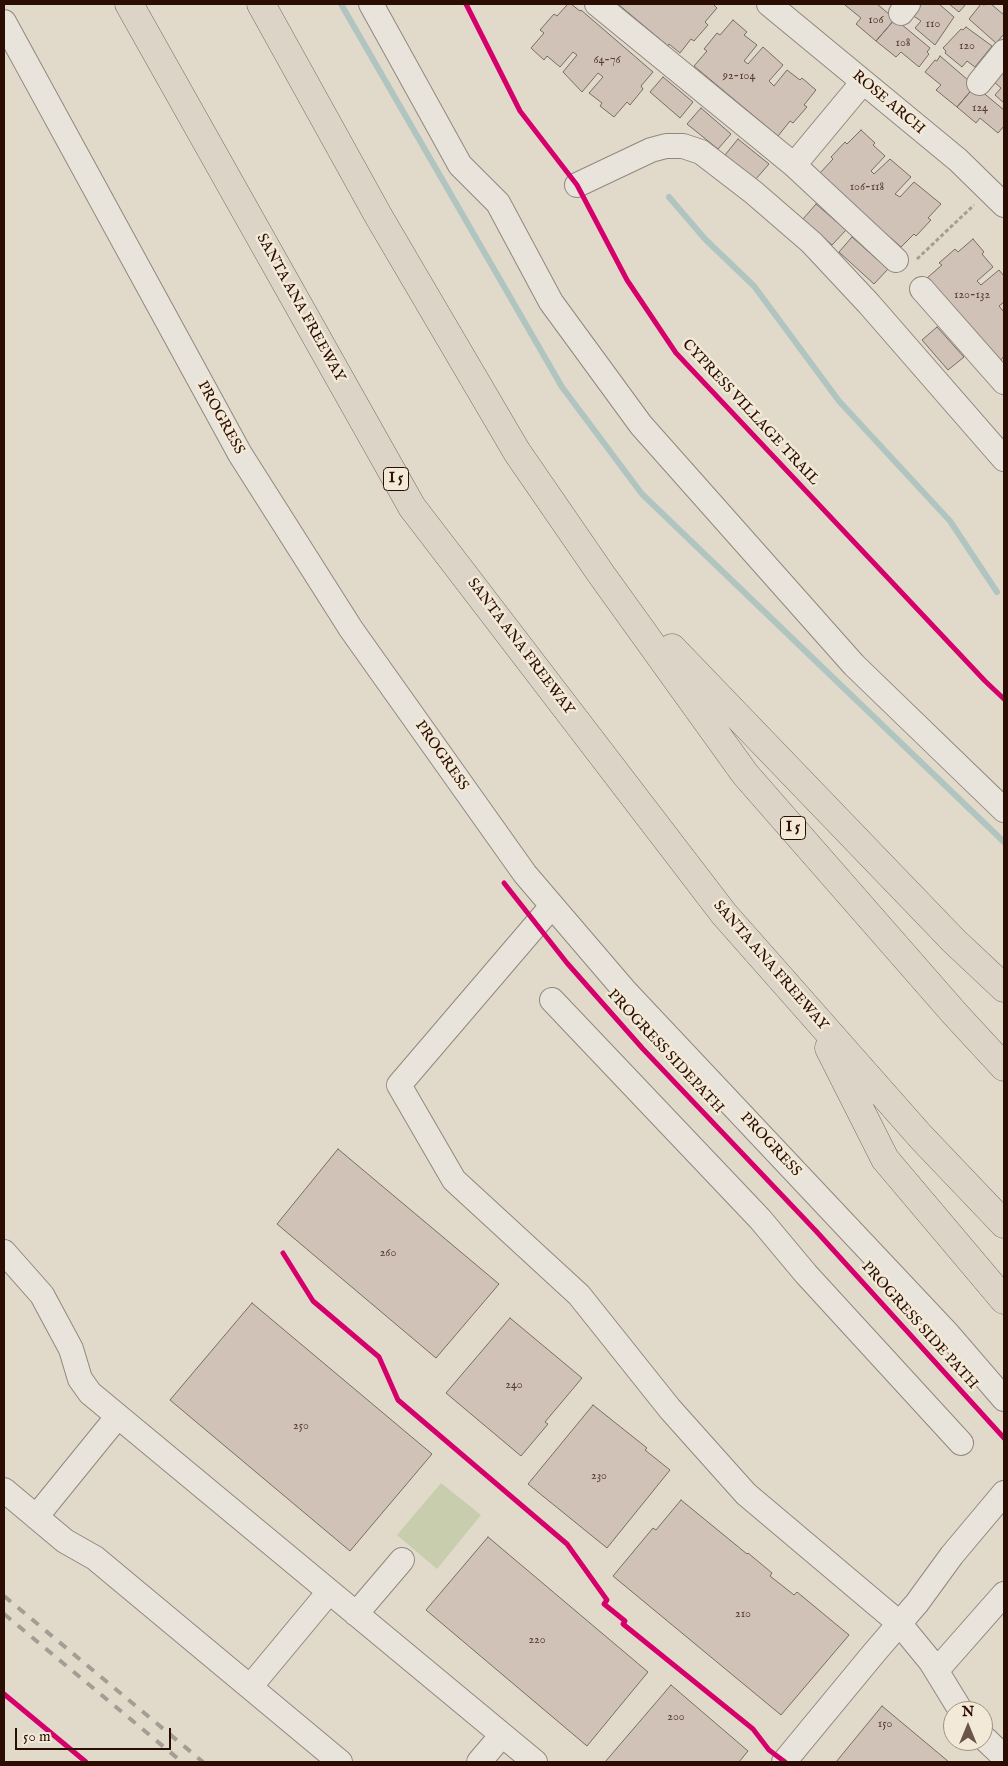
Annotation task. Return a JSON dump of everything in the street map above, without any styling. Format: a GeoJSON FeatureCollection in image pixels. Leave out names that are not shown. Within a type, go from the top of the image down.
{"type":"FeatureCollection","features":[{"type":"Feature","properties":{"kind":"highway","name":"SANTA ANA FREEWAY"},"geometry":{"type":"LineString","coordinates":[[129,4],[412,507],[724,914],[921,1137],[1004,1224]]}},
{"type":"Feature","properties":{"kind":"highway","name":"I 5"},"geometry":{"type":"LineString","coordinates":[[261,4],[379,217],[512,443],[601,574],[745,774],[955,1014],[1004,1067]]}},
{"type":"Feature","properties":{"kind":"highway"},"geometry":{"type":"LineString","coordinates":[[601,574],[954,941],[1004,988]]}},
{"type":"Feature","properties":{"kind":"highway"},"geometry":{"type":"LineString","coordinates":[[813,1015],[885,1159],[1004,1300]]}},
{"type":"Feature","properties":{"kind":"street"},"geometry":{"type":"LineString","coordinates":[[371,4],[460,166],[498,203],[550,302],[641,425],[854,665],[1004,810]]}},
{"type":"Feature","properties":{"kind":"street"},"geometry":{"type":"LineString","coordinates":[[597,4],[794,166],[903,262]]}},
{"type":"Feature","properties":{"kind":"street","name":"ROSE ARCH"},"geometry":{"type":"LineString","coordinates":[[769,4],[958,160],[1000,199]]}},
{"type":"Feature","properties":{"kind":"street","name":"PROGRESS"},"geometry":{"type":"LineString","coordinates":[[4,22],[240,454],[351,629],[525,874],[626,992],[942,1327],[1004,1399]]}},
{"type":"Feature","properties":{"kind":"street"},"geometry":{"type":"LineString","coordinates":[[979,82],[1004,52]]}},
{"type":"Feature","properties":{"kind":"street"},"geometry":{"type":"LineString","coordinates":[[794,166],[863,82]]}},
{"type":"Feature","properties":{"kind":"street"},"geometry":{"type":"LineString","coordinates":[[577,185],[651,150],[666,146],[683,146],[701,152],[753,192],[812,243],[869,304],[1004,459]]}},
{"type":"Feature","properties":{"kind":"street"},"geometry":{"type":"LineString","coordinates":[[922,289],[1004,382]]}},
{"type":"Feature","properties":{"kind":"street"},"geometry":{"type":"LineString","coordinates":[[552,906],[399,1085],[454,1180],[579,1295],[670,1409],[746,1494],[899,1623],[936,1670],[955,1701]]}},
{"type":"Feature","properties":{"kind":"street"},"geometry":{"type":"LineString","coordinates":[[552,1000],[760,1219],[806,1274],[961,1443]]}},
{"type":"Feature","properties":{"kind":"street"},"geometry":{"type":"LineString","coordinates":[[4,1252],[42,1295],[70,1349],[80,1379],[90,1393],[535,1762]]}},
{"type":"Feature","properties":{"kind":"street"},"geometry":{"type":"LineString","coordinates":[[36,1517],[118,1416]]}},
{"type":"Feature","properties":{"kind":"street"},"geometry":{"type":"LineString","coordinates":[[4,1490],[65,1540],[95,1558],[340,1762]]}},
{"type":"Feature","properties":{"kind":"street"},"geometry":{"type":"LineString","coordinates":[[784,1762],[917,1603],[952,1556],[1004,1493]]}},
{"type":"Feature","properties":{"kind":"street"},"geometry":{"type":"LineString","coordinates":[[356,1614],[402,1560]]}},
{"type":"Feature","properties":{"kind":"street"},"geometry":{"type":"LineString","coordinates":[[250,1687],[329,1592]]}},
{"type":"Feature","properties":{"kind":"street"},"geometry":{"type":"LineString","coordinates":[[936,1670],[1004,1594]]}},
{"type":"Feature","properties":{"kind":"street"},"geometry":{"type":"LineString","coordinates":[[479,1762],[502,1735]]}},
{"type":"Feature","properties":{"kind":"street"},"geometry":{"type":"LineString","coordinates":[[993,1747],[1004,1757]]}},
{"type":"Feature","properties":{"kind":"path"},"geometry":{"type":"LineString","coordinates":[[903,262],[1000,199]]}},
{"type":"Feature","properties":{"kind":"green space"},"geometry":{"type":"Polygon","coordinates":[[[441,1483],[481,1515],[437,1569],[397,1535],[441,1483]]]}},
{"type":"Feature","properties":{"kind":"building"},"geometry":{"type":"Polygon","coordinates":[[[568,4],[581,10],[653,72],[641,86],[643,89],[630,105],[627,102],[614,117],[600,106],[602,103],[589,93],[603,77],[598,73],[582,92],[563,72],[577,55],[573,52],[560,67],[547,56],[544,60],[531,48],[544,33],[540,30],[554,14],[557,16],[568,4]]]}},
{"type":"Feature","properties":{"kind":"building"},"geometry":{"type":"Polygon","coordinates":[[[618,4],[713,4],[717,8],[705,22],[708,25],[694,41],[691,39],[680,53],[669,44],[668,46],[618,4]]]}},
{"type":"Feature","properties":{"kind":"building"},"geometry":{"type":"Polygon","coordinates":[[[846,4],[877,4],[895,19],[876,41],[856,24],[861,18],[846,4]]]}},
{"type":"Feature","properties":{"kind":"building"},"geometry":{"type":"Polygon","coordinates":[[[922,4],[939,4],[954,17],[935,45],[915,28],[921,21],[912,15],[922,4]]]}},
{"type":"Feature","properties":{"kind":"building"},"geometry":{"type":"Polygon","coordinates":[[[949,4],[966,4],[959,12],[949,4]]]}},
{"type":"Feature","properties":{"kind":"building"},"geometry":{"type":"Polygon","coordinates":[[[981,4],[991,4],[1004,15],[1004,34],[996,43],[969,19],[981,4]]]}},
{"type":"Feature","properties":{"kind":"building"},"geometry":{"type":"Polygon","coordinates":[[[895,19],[930,48],[927,52],[929,54],[919,67],[901,52],[896,57],[876,41],[895,19]]]}},
{"type":"Feature","properties":{"kind":"building"},"geometry":{"type":"Polygon","coordinates":[[[733,20],[747,32],[744,35],[757,45],[744,61],[748,64],[763,47],[783,65],[769,81],[774,86],[787,70],[800,80],[802,78],[816,90],[804,105],[807,107],[793,123],[790,121],[778,136],[694,66],[707,51],[704,49],[717,33],[720,35],[733,20]]]}},
{"type":"Feature","properties":{"kind":"building"},"geometry":{"type":"Polygon","coordinates":[[[966,27],[992,46],[975,67],[967,61],[962,67],[945,53],[946,51],[943,48],[961,29],[963,30],[966,27]]]}},
{"type":"Feature","properties":{"kind":"building"},"geometry":{"type":"Polygon","coordinates":[[[940,56],[975,86],[957,107],[936,90],[941,85],[925,72],[940,56]]]}},
{"type":"Feature","properties":{"kind":"building"},"geometry":{"type":"Polygon","coordinates":[[[1004,67],[1004,103],[995,95],[1001,88],[993,81],[1004,67]]]}},
{"type":"Feature","properties":{"kind":"building"},"geometry":{"type":"Polygon","coordinates":[[[663,77],[693,102],[680,118],[650,92],[663,77]]]}},
{"type":"Feature","properties":{"kind":"building"},"geometry":{"type":"Polygon","coordinates":[[[975,86],[1004,110],[1004,126],[998,133],[980,118],[976,123],[957,107],[975,86]]]}},
{"type":"Feature","properties":{"kind":"building"},"geometry":{"type":"Polygon","coordinates":[[[701,108],[731,134],[718,149],[687,124],[701,108]]]}},
{"type":"Feature","properties":{"kind":"building"},"geometry":{"type":"Polygon","coordinates":[[[861,130],[885,156],[871,171],[874,174],[890,159],[911,177],[895,194],[900,197],[914,182],[941,204],[928,218],[931,220],[916,236],[914,234],[901,247],[890,239],[820,173],[845,142],[847,144],[861,130]]]}},
{"type":"Feature","properties":{"kind":"building"},"geometry":{"type":"Polygon","coordinates":[[[738,139],[769,164],[755,180],[725,155],[738,139]]]}},
{"type":"Feature","properties":{"kind":"building"},"geometry":{"type":"Polygon","coordinates":[[[816,204],[846,230],[832,245],[803,219],[816,204]]]}},
{"type":"Feature","properties":{"kind":"building"},"geometry":{"type":"Polygon","coordinates":[[[852,237],[888,269],[874,284],[839,252],[852,237]]]}},
{"type":"Feature","properties":{"kind":"building"},"geometry":{"type":"Polygon","coordinates":[[[973,239],[993,267],[977,281],[981,285],[999,270],[1004,276],[1004,302],[999,306],[1004,310],[1004,356],[1000,361],[927,278],[942,265],[939,263],[955,249],[958,252],[973,239]]]}},
{"type":"Feature","properties":{"kind":"building"},"geometry":{"type":"Polygon","coordinates":[[[937,327],[964,357],[948,370],[922,340],[937,327]]]}},
{"type":"Feature","properties":{"kind":"building"},"geometry":{"type":"Polygon","coordinates":[[[338,1149],[499,1284],[436,1358],[277,1224],[338,1149]]]}},
{"type":"Feature","properties":{"kind":"building"},"geometry":{"type":"Polygon","coordinates":[[[252,1303],[432,1454],[350,1551],[170,1400],[252,1303]]]}},
{"type":"Feature","properties":{"kind":"building"},"geometry":{"type":"Polygon","coordinates":[[[510,1318],[582,1378],[545,1422],[548,1424],[521,1456],[446,1393],[510,1318]]]}},
{"type":"Feature","properties":{"kind":"building"},"geometry":{"type":"Polygon","coordinates":[[[593,1405],[647,1448],[645,1450],[670,1470],[607,1548],[528,1484],[593,1405]]]}},
{"type":"Feature","properties":{"kind":"building"},"geometry":{"type":"Polygon","coordinates":[[[681,1500],[772,1573],[770,1576],[794,1595],[797,1592],[849,1635],[781,1715],[613,1576],[653,1528],[656,1530],[681,1500]]]}},
{"type":"Feature","properties":{"kind":"building"},"geometry":{"type":"Polygon","coordinates":[[[488,1537],[648,1672],[587,1746],[426,1610],[488,1537]]]}},
{"type":"Feature","properties":{"kind":"building"},"geometry":{"type":"Polygon","coordinates":[[[671,1685],[748,1751],[739,1762],[605,1762],[671,1685]]]}},
{"type":"Feature","properties":{"kind":"building"},"geometry":{"type":"Polygon","coordinates":[[[882,1706],[949,1762],[836,1762],[882,1706]]]}},
{"type":"Feature","properties":{"kind":"waterway"},"geometry":{"type":"LineString","coordinates":[[341,4],[562,387],[642,494],[1004,842]]}},
{"type":"Feature","properties":{"kind":"waterway"},"geometry":{"type":"LineString","coordinates":[[669,197],[705,239],[754,286],[839,401],[950,521],[997,592]]}},
{"type":"Feature","properties":{"kind":"railway"},"geometry":{"type":"LineString","coordinates":[[4,1596],[203,1762]]}},
{"type":"Feature","properties":{"kind":"railway"},"geometry":{"type":"LineString","coordinates":[[4,1614],[182,1762]]}},
{"type":"Feature","properties":{"kind":"cycle path","name":"CYPRESS VILLAGE TRAIL"},"geometry":{"type":"LineString","coordinates":[[466,4],[520,111],[577,185],[627,280],[676,353],[1004,699]]}},
{"type":"Feature","properties":{"kind":"cycle path","name":"PROGRESS SIDEPATH"},"geometry":{"type":"LineString","coordinates":[[504,883],[567,963],[643,1049],[816,1231],[1004,1438]]}},
{"type":"Feature","properties":{"kind":"cycle path"},"geometry":{"type":"LineString","coordinates":[[283,1253],[313,1301],[379,1357],[398,1400],[567,1544],[607,1600],[604,1604],[625,1621],[623,1624],[753,1729],[769,1750],[785,1762]]}},
{"type":"Feature","properties":{"kind":"cycle path"},"geometry":{"type":"LineString","coordinates":[[4,1694],[86,1762]]}}]}
